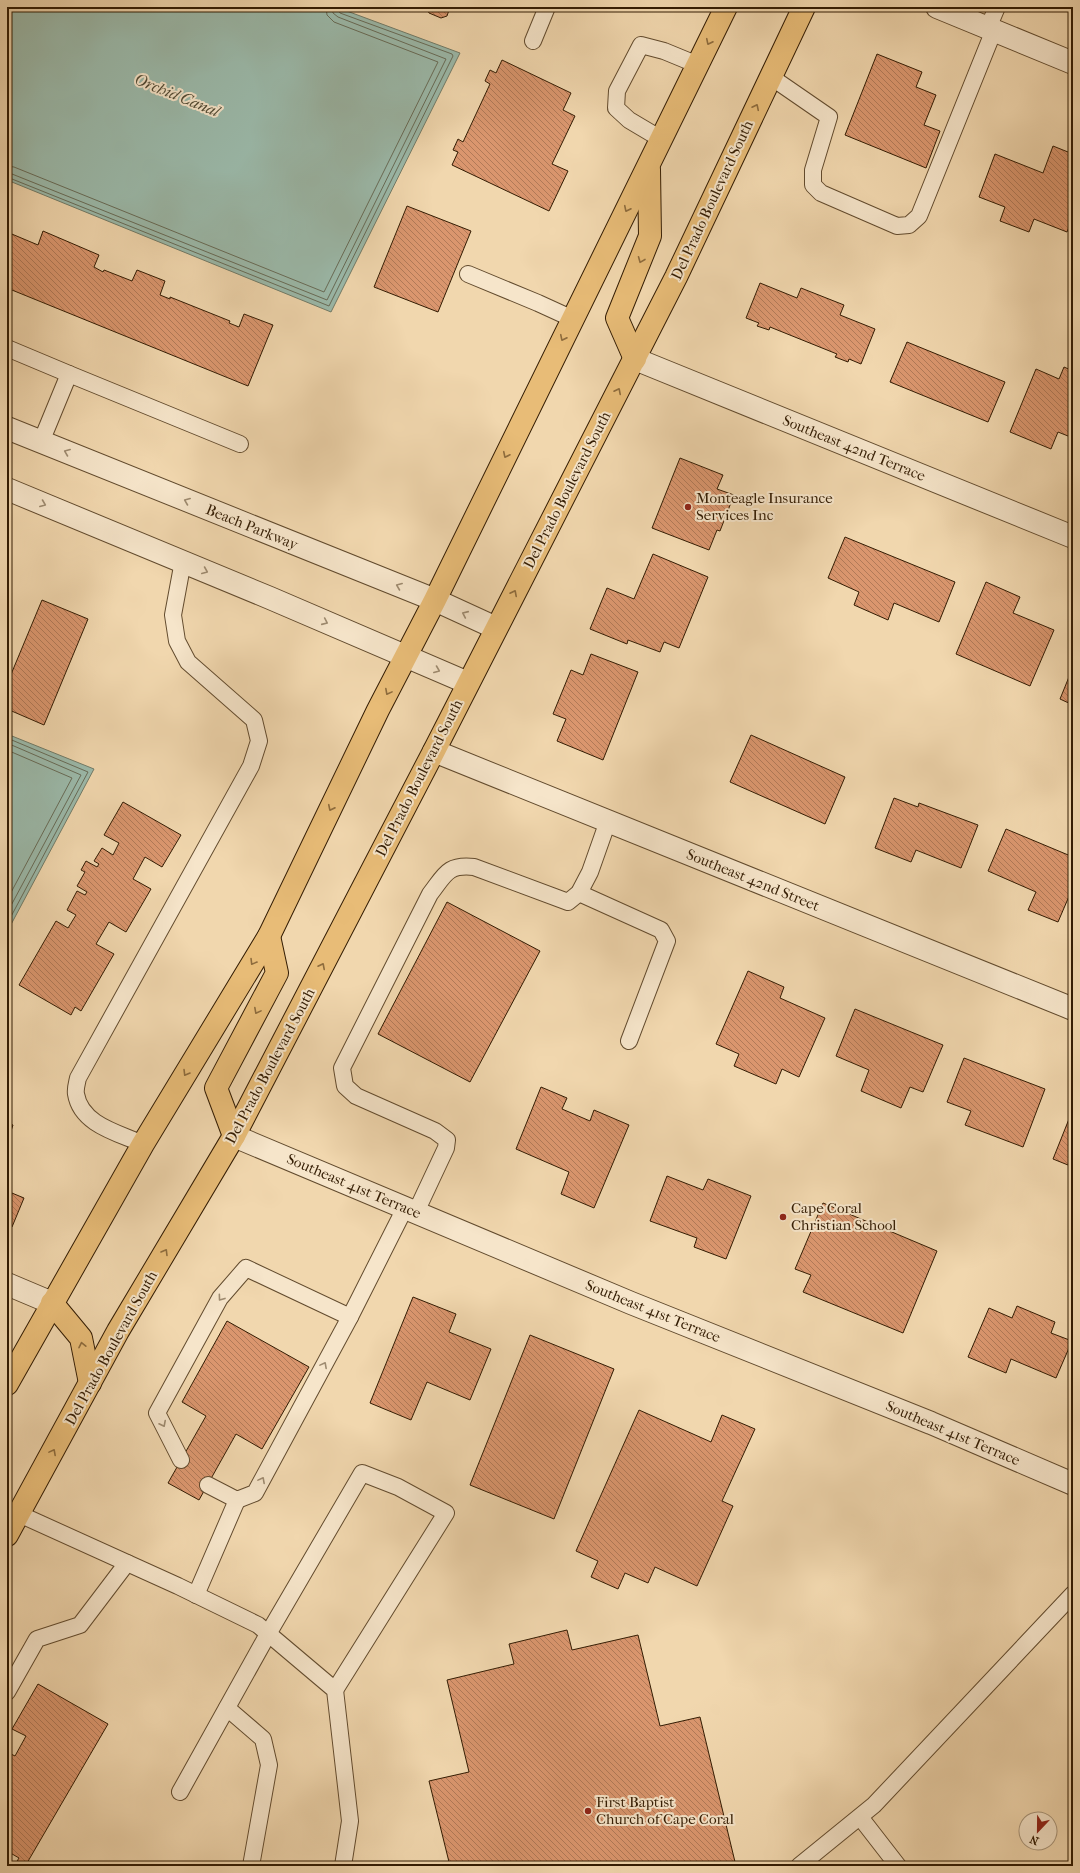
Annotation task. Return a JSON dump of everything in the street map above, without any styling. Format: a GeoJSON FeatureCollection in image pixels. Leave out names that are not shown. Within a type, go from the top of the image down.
{"type":"FeatureCollection","features":[{"type":"Feature","properties":{"kind":"main road"},"geometry":{"type":"LineString","coordinates":[[7,1384],[143,1144],[269,936],[378,710],[435,600],[649,167],[661,139],[726,7]]}},
{"type":"Feature","properties":{"kind":"main road","name":"Del Prado Boulevard South"},"geometry":{"type":"LineString","coordinates":[[7,1535],[118,1332],[234,1136],[635,359],[676,277],[804,7]]}},
{"type":"Feature","properties":{"kind":"main road"},"geometry":{"type":"LineString","coordinates":[[635,359],[618,318],[650,236],[649,167]]}},
{"type":"Feature","properties":{"kind":"main road"},"geometry":{"type":"LineString","coordinates":[[234,1136],[216,1088],[277,973],[269,936]]}},
{"type":"Feature","properties":{"kind":"main road"},"geometry":{"type":"LineString","coordinates":[[52,1303],[81,1338],[90,1383]]}},
{"type":"Feature","properties":{"kind":"street"},"geometry":{"type":"LineString","coordinates":[[936,7],[1073,63]]}},
{"type":"Feature","properties":{"kind":"street","name":"Southeast 42nd Terrace"},"geometry":{"type":"LineString","coordinates":[[635,359],[1073,537]]}},
{"type":"Feature","properties":{"kind":"street","name":"Beach Parkway"},"geometry":{"type":"LineString","coordinates":[[7,428],[435,600],[496,628]]}},
{"type":"Feature","properties":{"kind":"street"},"geometry":{"type":"LineString","coordinates":[[7,489],[183,561],[468,683]]}},
{"type":"Feature","properties":{"kind":"street","name":"Southeast 42nd Street"},"geometry":{"type":"LineString","coordinates":[[434,751],[1073,1008]]}},
{"type":"Feature","properties":{"kind":"street","name":"Southeast 41st Terrace"},"geometry":{"type":"LineString","coordinates":[[234,1136],[631,1303],[931,1423],[1073,1484]]}},
{"type":"Feature","properties":{"kind":"street"},"geometry":{"type":"LineString","coordinates":[[7,1284],[52,1303]]}},
{"type":"Feature","properties":{"kind":"lane"},"geometry":{"type":"LineString","coordinates":[[533,41],[547,7]]}},
{"type":"Feature","properties":{"kind":"lane"},"geometry":{"type":"LineString","coordinates":[[771,77],[829,117],[813,170],[813,184],[821,193],[896,226],[909,225],[919,216],[991,29],[997,7]]}},
{"type":"Feature","properties":{"kind":"lane"},"geometry":{"type":"LineString","coordinates":[[661,139],[629,120],[616,108],[617,90],[641,45],[664,51],[698,65]]}},
{"type":"Feature","properties":{"kind":"lane"},"geometry":{"type":"LineString","coordinates":[[468,274],[573,319]]}},
{"type":"Feature","properties":{"kind":"lane"},"geometry":{"type":"LineString","coordinates":[[7,348],[240,444]]}},
{"type":"Feature","properties":{"kind":"lane"},"geometry":{"type":"LineString","coordinates":[[41,442],[69,374]]}},
{"type":"Feature","properties":{"kind":"lane"},"geometry":{"type":"LineString","coordinates":[[143,1144],[95,1123],[83,1113],[75,1093],[78,1078],[251,766],[259,741],[254,720],[188,662],[177,641],[173,616],[183,561]]}},
{"type":"Feature","properties":{"kind":"lane"},"geometry":{"type":"LineString","coordinates":[[196,1595],[237,1500],[255,1493],[350,1317],[446,1148],[447,1140],[435,1131],[356,1096],[345,1086],[342,1068],[430,894],[448,871],[461,865],[474,867],[568,902],[579,893],[590,872],[608,821]]}},
{"type":"Feature","properties":{"kind":"lane"},"geometry":{"type":"LineString","coordinates":[[579,893],[662,930],[667,941],[629,1042]]}},
{"type":"Feature","properties":{"kind":"lane"},"geometry":{"type":"LineString","coordinates":[[181,1460],[157,1413],[220,1298],[246,1268],[350,1317]]}},
{"type":"Feature","properties":{"kind":"lane"},"geometry":{"type":"LineString","coordinates":[[180,1792],[268,1634],[362,1473],[398,1487],[446,1513],[335,1690],[350,1821],[343,1866]]}},
{"type":"Feature","properties":{"kind":"lane"},"geometry":{"type":"LineString","coordinates":[[208,1485],[237,1500]]}},
{"type":"Feature","properties":{"kind":"lane"},"geometry":{"type":"LineString","coordinates":[[19,1514],[258,1625],[335,1690]]}},
{"type":"Feature","properties":{"kind":"lane"},"geometry":{"type":"LineString","coordinates":[[7,1692],[37,1639],[80,1625],[127,1563]]}},
{"type":"Feature","properties":{"kind":"lane"},"geometry":{"type":"LineString","coordinates":[[799,1866],[874,1805],[1073,1594]]}},
{"type":"Feature","properties":{"kind":"lane"},"geometry":{"type":"LineString","coordinates":[[227,1708],[263,1739],[269,1765],[251,1866]]}},
{"type":"Feature","properties":{"kind":"lane"},"geometry":{"type":"LineString","coordinates":[[860,1817],[898,1866]]}},
{"type":"Feature","properties":{"kind":"water","name":"Orchid Canal"},"geometry":{"type":"Polygon","coordinates":[[[7,7],[336,7],[460,53],[331,312],[7,180],[7,7]]]}},
{"type":"Feature","properties":{"kind":"water"},"geometry":{"type":"Polygon","coordinates":[[[7,734],[94,769],[7,932],[7,734]]]}},
{"type":"Feature","properties":{"kind":"building"},"geometry":{"type":"Polygon","coordinates":[[[426,7],[450,7],[447,16],[441,18],[429,13],[426,7]]]}},
{"type":"Feature","properties":{"kind":"building"},"geometry":{"type":"Polygon","coordinates":[[[877,54],[922,72],[916,87],[936,95],[924,125],[940,131],[926,168],[845,135],[877,54]]]}},
{"type":"Feature","properties":{"kind":"building"},"geometry":{"type":"Polygon","coordinates":[[[502,60],[571,93],[563,110],[575,116],[552,164],[568,171],[549,211],[452,165],[458,152],[453,150],[458,139],[463,142],[490,84],[485,81],[490,70],[496,73],[502,60]]]}},
{"type":"Feature","properties":{"kind":"building"},"geometry":{"type":"Polygon","coordinates":[[[1053,146],[1073,154],[1073,216],[1067,232],[1034,219],[1029,232],[1000,221],[1005,207],[979,197],[995,154],[1043,173],[1053,146]]]}},
{"type":"Feature","properties":{"kind":"building"},"geometry":{"type":"Polygon","coordinates":[[[407,206],[471,231],[438,312],[374,287],[407,206]]]}},
{"type":"Feature","properties":{"kind":"building"},"geometry":{"type":"Polygon","coordinates":[[[43,231],[99,255],[94,267],[103,272],[104,270],[132,281],[137,270],[165,281],[160,295],[170,299],[170,297],[230,321],[229,323],[239,327],[244,314],[273,325],[248,386],[7,288],[7,232],[38,245],[43,231]]]}},
{"type":"Feature","properties":{"kind":"building"},"geometry":{"type":"Polygon","coordinates":[[[760,283],[797,298],[801,288],[844,305],[840,315],[875,329],[861,364],[849,359],[848,362],[835,357],[837,354],[770,327],[769,330],[757,326],[759,323],[746,318],[760,283]]]}},
{"type":"Feature","properties":{"kind":"building"},"geometry":{"type":"Polygon","coordinates":[[[907,342],[1005,382],[988,422],[890,382],[907,342]]]}},
{"type":"Feature","properties":{"kind":"building"},"geometry":{"type":"Polygon","coordinates":[[[1064,367],[1073,371],[1073,438],[1058,432],[1051,449],[1010,432],[1036,369],[1059,379],[1064,367]]]}},
{"type":"Feature","properties":{"kind":"building"},"geometry":{"type":"Polygon","coordinates":[[[680,458],[723,475],[717,489],[734,495],[720,531],[717,530],[709,550],[652,528],[680,458]]]}},
{"type":"Feature","properties":{"kind":"building"},"geometry":{"type":"Polygon","coordinates":[[[845,537],[955,582],[939,622],[894,603],[888,620],[854,605],[859,592],[828,578],[845,537]]]}},
{"type":"Feature","properties":{"kind":"building"},"geometry":{"type":"Polygon","coordinates":[[[653,554],[708,577],[679,648],[664,642],[660,652],[628,640],[627,644],[590,629],[607,588],[634,599],[653,554]]]}},
{"type":"Feature","properties":{"kind":"building"},"geometry":{"type":"Polygon","coordinates":[[[986,582],[1020,597],[1013,613],[1054,630],[1030,686],[956,654],[986,582]]]}},
{"type":"Feature","properties":{"kind":"building"},"geometry":{"type":"Polygon","coordinates":[[[42,600],[88,619],[44,725],[7,709],[7,684],[42,600]]]}},
{"type":"Feature","properties":{"kind":"building"},"geometry":{"type":"Polygon","coordinates":[[[591,654],[638,672],[603,760],[557,741],[566,719],[553,714],[571,670],[583,675],[591,654]]]}},
{"type":"Feature","properties":{"kind":"building"},"geometry":{"type":"Polygon","coordinates":[[[1073,667],[1073,705],[1060,699],[1073,667]]]}},
{"type":"Feature","properties":{"kind":"building"},"geometry":{"type":"Polygon","coordinates":[[[751,735],[845,777],[825,824],[730,782],[751,735]]]}},
{"type":"Feature","properties":{"kind":"building"},"geometry":{"type":"Polygon","coordinates":[[[894,798],[918,807],[919,803],[978,825],[961,868],[916,850],[911,862],[875,848],[894,798]]]}},
{"type":"Feature","properties":{"kind":"building"},"geometry":{"type":"Polygon","coordinates":[[[123,802],[181,835],[162,867],[145,857],[133,879],[151,889],[126,932],[109,922],[96,944],[114,954],[81,1011],[75,1007],[71,1015],[19,985],[56,921],[68,928],[76,915],[67,910],[77,891],[85,895],[87,892],[77,886],[85,872],[81,870],[86,861],[97,867],[99,864],[94,861],[102,848],[113,855],[119,843],[104,835],[123,802]]]}},
{"type":"Feature","properties":{"kind":"building"},"geometry":{"type":"Polygon","coordinates":[[[1006,829],[1073,857],[1073,887],[1058,922],[1028,910],[1036,892],[988,871],[1006,829]]]}},
{"type":"Feature","properties":{"kind":"building"},"geometry":{"type":"Polygon","coordinates":[[[447,902],[540,951],[470,1082],[378,1034],[447,902]]]}},
{"type":"Feature","properties":{"kind":"building"},"geometry":{"type":"Polygon","coordinates":[[[748,971],[784,987],[780,998],[825,1018],[799,1077],[782,1069],[776,1084],[734,1066],[739,1054],[716,1044],[748,971]]]}},
{"type":"Feature","properties":{"kind":"building"},"geometry":{"type":"Polygon","coordinates":[[[855,1009],[943,1045],[923,1092],[910,1087],[901,1108],[861,1091],[869,1070],[836,1056],[855,1009]]]}},
{"type":"Feature","properties":{"kind":"building"},"geometry":{"type":"Polygon","coordinates":[[[964,1058],[1045,1089],[1023,1147],[965,1125],[971,1111],[947,1102],[964,1058]]]}},
{"type":"Feature","properties":{"kind":"building"},"geometry":{"type":"Polygon","coordinates":[[[541,1087],[567,1098],[562,1109],[590,1121],[594,1110],[629,1125],[594,1208],[561,1194],[569,1172],[516,1149],[541,1087]]]}},
{"type":"Feature","properties":{"kind":"building"},"geometry":{"type":"Polygon","coordinates":[[[1073,1109],[1073,1167],[1053,1159],[1073,1109]]]}},
{"type":"Feature","properties":{"kind":"building"},"geometry":{"type":"Polygon","coordinates":[[[7,1123],[13,1125],[7,1143],[7,1123]]]}},
{"type":"Feature","properties":{"kind":"building"},"geometry":{"type":"Polygon","coordinates":[[[667,1176],[703,1190],[708,1179],[751,1196],[726,1259],[694,1247],[697,1238],[650,1221],[667,1176]]]}},
{"type":"Feature","properties":{"kind":"building"},"geometry":{"type":"Polygon","coordinates":[[[7,1191],[24,1198],[12,1227],[7,1224],[7,1191]]]}},
{"type":"Feature","properties":{"kind":"building"},"geometry":{"type":"Polygon","coordinates":[[[823,1203],[937,1251],[903,1333],[803,1292],[811,1275],[795,1269],[823,1203]]]}},
{"type":"Feature","properties":{"kind":"building"},"geometry":{"type":"Polygon","coordinates":[[[413,1297],[456,1314],[449,1332],[491,1349],[470,1400],[427,1382],[411,1420],[370,1403],[413,1297]]]}},
{"type":"Feature","properties":{"kind":"building"},"geometry":{"type":"Polygon","coordinates":[[[1017,1306],[1055,1322],[1051,1333],[1072,1341],[1056,1378],[1011,1359],[1006,1373],[968,1357],[989,1308],[1012,1318],[1017,1306]]]}},
{"type":"Feature","properties":{"kind":"building"},"geometry":{"type":"Polygon","coordinates":[[[227,1321],[309,1367],[262,1449],[236,1434],[199,1500],[168,1483],[206,1416],[182,1402],[227,1321]]]}},
{"type":"Feature","properties":{"kind":"building"},"geometry":{"type":"Polygon","coordinates":[[[530,1335],[614,1369],[554,1519],[470,1485],[530,1335]]]}},
{"type":"Feature","properties":{"kind":"building"},"geometry":{"type":"Polygon","coordinates":[[[639,1410],[711,1442],[722,1415],[755,1429],[722,1501],[733,1506],[697,1586],[655,1567],[648,1583],[625,1573],[618,1589],[591,1577],[598,1561],[576,1551],[639,1410]]]}},
{"type":"Feature","properties":{"kind":"building"},"geometry":{"type":"Polygon","coordinates":[[[567,1630],[572,1650],[638,1635],[660,1726],[700,1717],[736,1866],[450,1866],[429,1781],[469,1772],[447,1680],[514,1664],[509,1644],[567,1630]]]}},
{"type":"Feature","properties":{"kind":"building"},"geometry":{"type":"Polygon","coordinates":[[[38,1684],[108,1724],[27,1863],[24,1861],[21,1866],[14,1866],[19,1858],[7,1851],[7,1769],[9,1766],[7,1766],[7,1752],[15,1756],[26,1736],[12,1729],[38,1684]]]}},
{"type":"Feature","properties":{"kind":"place","name":"Monteagle Insurance Services Inc"},"geometry":{"type":"Point","coordinates":[688,507]}},
{"type":"Feature","properties":{"kind":"place","name":"Cape Coral Christian School"},"geometry":{"type":"Point","coordinates":[783,1217]}},
{"type":"Feature","properties":{"kind":"place","name":"First Baptist Church of Cape Coral"},"geometry":{"type":"Point","coordinates":[588,1811]}}]}
